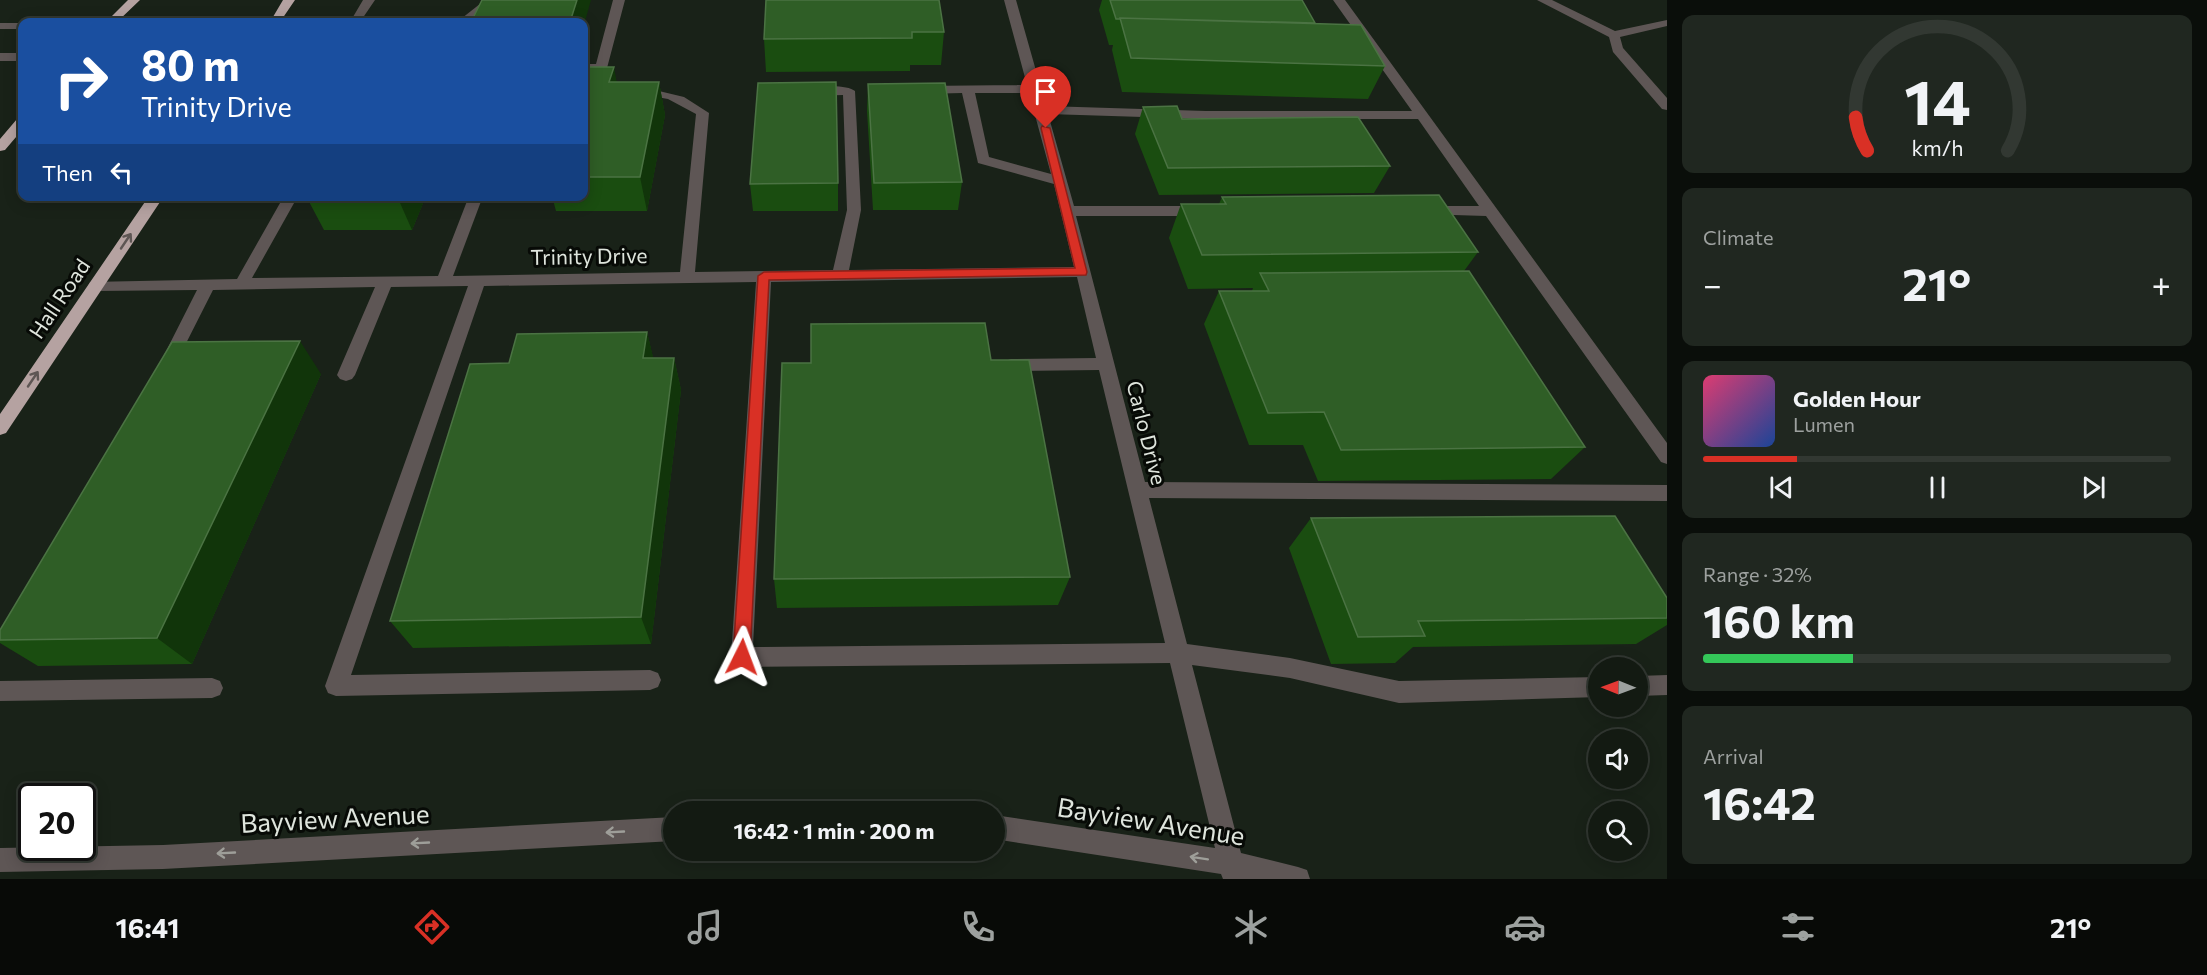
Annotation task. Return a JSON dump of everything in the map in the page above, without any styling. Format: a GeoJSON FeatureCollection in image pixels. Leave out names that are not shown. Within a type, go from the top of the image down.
{"type":"FeatureCollection","features":[{"type":"Feature","properties":{"kind":"highway"},"geometry":{"type":"LineString","coordinates":[[115,18],[134,0]]}},
{"type":"Feature","properties":{"kind":"highway"},"geometry":{"type":"LineString","coordinates":[[278,18],[289,0]]}},
{"type":"Feature","properties":{"kind":"highway"},"geometry":{"type":"LineString","coordinates":[[0,147],[18,127]]}},
{"type":"Feature","properties":{"kind":"highway","name":"Hall Road"},"geometry":{"type":"LineString","coordinates":[[0,428],[154,201]]}},
{"type":"Feature","properties":{"kind":"street"},"geometry":{"type":"LineString","coordinates":[[358,18],[369,0]]}},
{"type":"Feature","properties":{"kind":"street"},"geometry":{"type":"LineString","coordinates":[[467,18],[492,0]]}},
{"type":"Feature","properties":{"kind":"street"},"geometry":{"type":"LineString","coordinates":[[588,68],[601,68],[620,0]]}},
{"type":"Feature","properties":{"kind":"street","name":"Carlo Drive"},"geometry":{"type":"LineString","coordinates":[[1010,0],[1068,212],[1233,871]]}},
{"type":"Feature","properties":{"kind":"street"},"geometry":{"type":"LineString","coordinates":[[1339,0],[1667,457]]}},
{"type":"Feature","properties":{"kind":"street"},"geometry":{"type":"LineString","coordinates":[[1543,0],[1614,35],[1667,23]]}},
{"type":"Feature","properties":{"kind":"street"},"geometry":{"type":"LineString","coordinates":[[0,27],[18,26]]}},
{"type":"Feature","properties":{"kind":"street"},"geometry":{"type":"LineString","coordinates":[[1614,35],[1617,49],[1667,106]]}},
{"type":"Feature","properties":{"kind":"street"},"geometry":{"type":"LineString","coordinates":[[0,57],[18,57]]}},
{"type":"Feature","properties":{"kind":"street"},"geometry":{"type":"LineString","coordinates":[[625,88],[663,93],[690,102],[703,113],[687,277]]}},
{"type":"Feature","properties":{"kind":"street"},"geometry":{"type":"LineString","coordinates":[[909,90],[1035,89]]}},
{"type":"Feature","properties":{"kind":"street"},"geometry":{"type":"LineString","coordinates":[[968,90],[982,160],[1060,181]]}},
{"type":"Feature","properties":{"kind":"street"},"geometry":{"type":"LineString","coordinates":[[795,92],[855,91],[854,210],[840,275]]}},
{"type":"Feature","properties":{"kind":"street"},"geometry":{"type":"LineString","coordinates":[[1041,110],[1206,115],[1421,115]]}},
{"type":"Feature","properties":{"kind":"street"},"geometry":{"type":"LineString","coordinates":[[242,283],[288,201]]}},
{"type":"Feature","properties":{"kind":"street"},"geometry":{"type":"LineString","coordinates":[[444,280],[474,201]]}},
{"type":"Feature","properties":{"kind":"street"},"geometry":{"type":"LineString","coordinates":[[1068,212],[1220,211]]}},
{"type":"Feature","properties":{"kind":"street"},"geometry":{"type":"LineString","coordinates":[[1408,211],[1490,211]]}},
{"type":"Feature","properties":{"kind":"street","name":"Trinity Drive"},"geometry":{"type":"LineString","coordinates":[[96,286],[1082,272]]}},
{"type":"Feature","properties":{"kind":"street"},"geometry":{"type":"LineString","coordinates":[[764,276],[742,657],[1179,653],[1290,668],[1399,692],[1588,687]]}},
{"type":"Feature","properties":{"kind":"street"},"geometry":{"type":"LineString","coordinates":[[478,280],[336,686],[650,680]]}},
{"type":"Feature","properties":{"kind":"street"},"geometry":{"type":"LineString","coordinates":[[346,375],[386,281]]}},
{"type":"Feature","properties":{"kind":"street"},"geometry":{"type":"LineString","coordinates":[[160,378],[208,284]]}},
{"type":"Feature","properties":{"kind":"street"},"geometry":{"type":"LineString","coordinates":[[1011,365],[1105,364]]}},
{"type":"Feature","properties":{"kind":"street"},"geometry":{"type":"LineString","coordinates":[[1138,490],[1667,494]]}},
{"type":"Feature","properties":{"kind":"street"},"geometry":{"type":"LineString","coordinates":[[1648,686],[1667,685]]}},
{"type":"Feature","properties":{"kind":"street"},"geometry":{"type":"LineString","coordinates":[[0,691],[212,688]]}},
{"type":"Feature","properties":{"kind":"street","name":"Bayview Avenue"},"geometry":{"type":"LineString","coordinates":[[1005,829],[1233,871],[1298,879]]}},
{"type":"Feature","properties":{"kind":"street","name":"Bayview Avenue"},"geometry":{"type":"LineString","coordinates":[[0,860],[163,857],[663,830]]}},
{"type":"Feature","properties":{"kind":"building"},"geometry":{"type":"Polygon","coordinates":[[[482,0],[577,0],[571,18],[473,18],[482,0]]]}},
{"type":"Feature","properties":{"kind":"building"},"geometry":{"type":"Polygon","coordinates":[[[766,0],[939,0],[944,32],[912,32],[912,38],[764,39],[766,0]]]}},
{"type":"Feature","properties":{"kind":"building"},"geometry":{"type":"Polygon","coordinates":[[[1110,0],[1302,0],[1315,23],[1116,19],[1110,0]]]}},
{"type":"Feature","properties":{"kind":"building"},"geometry":{"type":"Polygon","coordinates":[[[1120,18],[1361,25],[1385,66],[1131,58],[1120,18]]]}},
{"type":"Feature","properties":{"kind":"building"},"geometry":{"type":"Polygon","coordinates":[[[588,67],[614,67],[609,82],[659,82],[640,177],[588,177],[588,67]]]}},
{"type":"Feature","properties":{"kind":"building"},"geometry":{"type":"Polygon","coordinates":[[[836,82],[838,183],[750,184],[758,83],[836,82]]]}},
{"type":"Feature","properties":{"kind":"building"},"geometry":{"type":"Polygon","coordinates":[[[945,83],[962,182],[874,183],[868,84],[945,83]]]}},
{"type":"Feature","properties":{"kind":"building"},"geometry":{"type":"Polygon","coordinates":[[[1177,106],[1182,119],[1358,117],[1390,166],[1168,168],[1143,107],[1177,106]]]}},
{"type":"Feature","properties":{"kind":"building"},"geometry":{"type":"Polygon","coordinates":[[[1439,195],[1478,252],[1202,255],[1181,204],[1226,204],[1222,197],[1439,195]]]}},
{"type":"Feature","properties":{"kind":"building"},"geometry":{"type":"Polygon","coordinates":[[[1469,271],[1585,447],[1341,450],[1324,412],[1268,413],[1219,291],[1269,291],[1260,273],[1469,271]]]}},
{"type":"Feature","properties":{"kind":"building"},"geometry":{"type":"Polygon","coordinates":[[[985,323],[991,360],[1029,360],[1070,577],[774,579],[782,363],[811,363],[811,324],[985,323]]]}},
{"type":"Feature","properties":{"kind":"building"},"geometry":{"type":"Polygon","coordinates":[[[647,332],[643,358],[674,358],[641,617],[390,621],[470,364],[509,363],[517,334],[647,332]]]}},
{"type":"Feature","properties":{"kind":"building"},"geometry":{"type":"Polygon","coordinates":[[[300,341],[157,638],[0,640],[0,630],[172,342],[300,341]]]}},
{"type":"Feature","properties":{"kind":"building"},"geometry":{"type":"Polygon","coordinates":[[[1615,516],[1667,598],[1667,618],[1418,621],[1425,636],[1358,637],[1311,518],[1615,516]]]}},
{"type":"Feature","properties":{"kind":"route"},"geometry":{"type":"LineString","coordinates":[[742,657],[764,276],[1082,272],[1046,128]]}}]}
